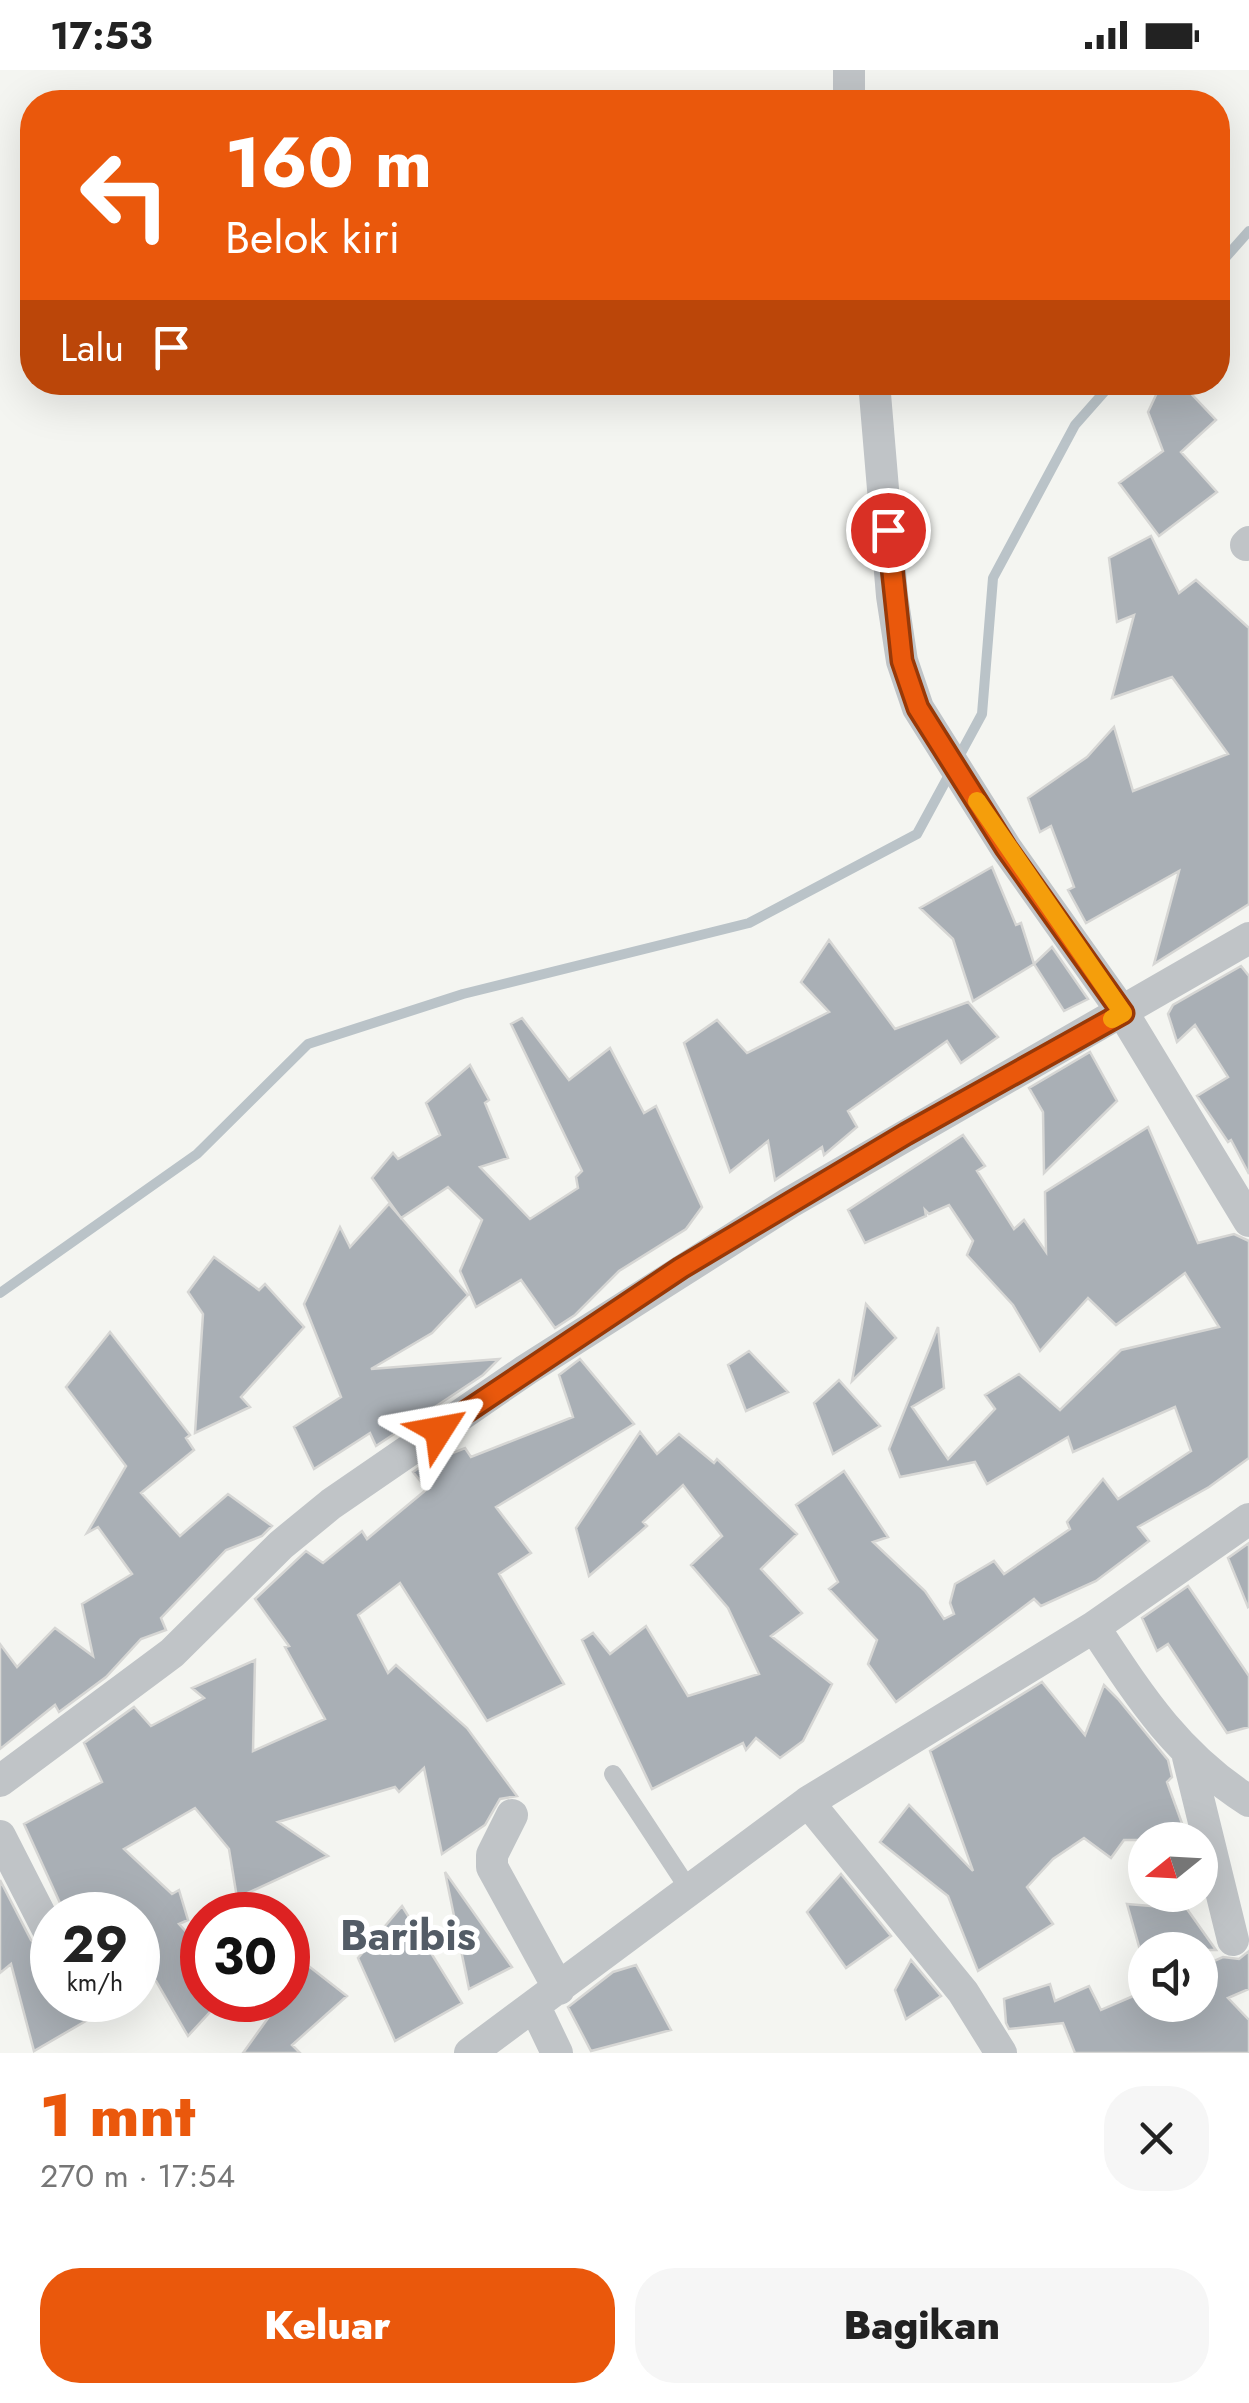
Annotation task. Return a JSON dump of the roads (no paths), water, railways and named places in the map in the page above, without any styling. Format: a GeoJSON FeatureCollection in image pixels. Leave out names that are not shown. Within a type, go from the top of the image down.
{"type":"FeatureCollection","features":[{"type":"Feature","properties":{"kind":"street"},"geometry":{"type":"LineString","coordinates":[[875,395],[892,596],[902,661],[918,708],[1006,848],[1123,1013],[1249,1222]]}},
{"type":"Feature","properties":{"kind":"street"},"geometry":{"type":"LineString","coordinates":[[0,1780],[172,1653],[281,1545],[380,1470],[681,1268],[1249,938]]}},
{"type":"Feature","properties":{"kind":"street"},"geometry":{"type":"LineString","coordinates":[[470,2053],[808,1802],[1094,1627],[1249,1519]]}},
{"type":"Feature","properties":{"kind":"street"},"geometry":{"type":"LineString","coordinates":[[1094,1627],[1146,1706],[1188,1756],[1249,1802]]}},
{"type":"Feature","properties":{"kind":"street"},"geometry":{"type":"LineString","coordinates":[[1188,1756],[1234,1940]]}},
{"type":"Feature","properties":{"kind":"street"},"geometry":{"type":"LineString","coordinates":[[808,1802],[963,1992],[1001,2053]]}},
{"type":"Feature","properties":{"kind":"street"},"geometry":{"type":"LineString","coordinates":[[512,1815],[492,1855],[492,1866],[547,1998],[557,2053]]}},
{"type":"Feature","properties":{"kind":"street"},"geometry":{"type":"LineString","coordinates":[[0,1836],[30,1895]]}},
{"type":"Feature","properties":{"kind":"lane"},"geometry":{"type":"LineString","coordinates":[[613,1774],[688,1888]]}},
{"type":"Feature","properties":{"kind":"waterway"},"geometry":{"type":"LineString","coordinates":[[1230,252],[1249,231]]}},
{"type":"Feature","properties":{"kind":"waterway"},"geometry":{"type":"LineString","coordinates":[[0,1293],[197,1154],[308,1044],[463,994],[749,923],[917,834],[982,714],[993,578],[1075,425],[1102,395]]}},
{"type":"Feature","properties":{"kind":"district","name":"Baribis"},"geometry":{"type":"Point","coordinates":[408,1935]}}]}
